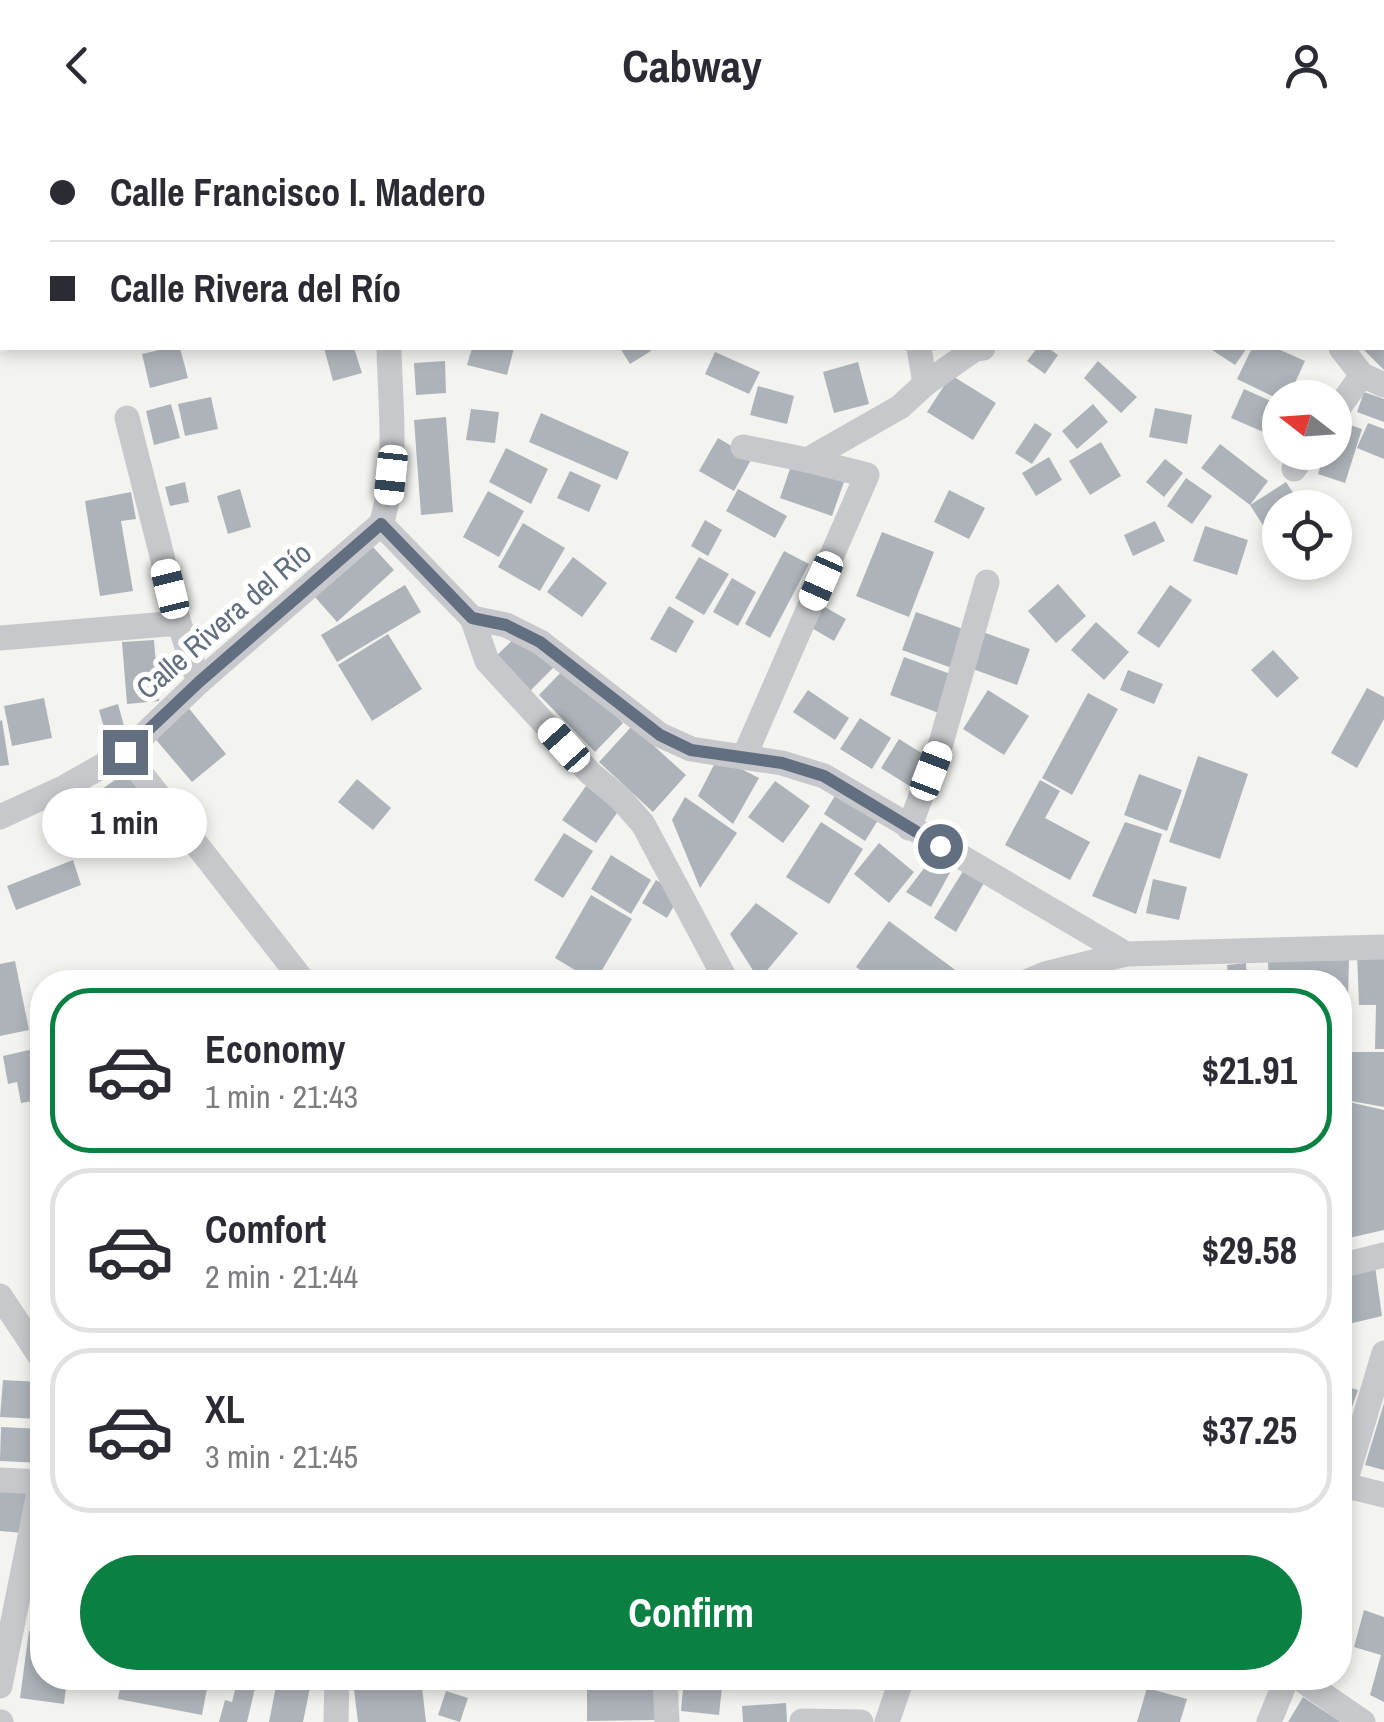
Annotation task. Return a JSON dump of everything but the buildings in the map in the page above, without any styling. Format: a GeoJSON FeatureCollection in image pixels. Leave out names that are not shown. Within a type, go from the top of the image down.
{"type":"FeatureCollection","features":[{"type":"Feature","properties":{"kind":"street"},"geometry":{"type":"LineString","coordinates":[[389,350],[391,475],[388,505],[381,524],[472,618],[487,661],[590,773],[643,824],[712,970]]}},
{"type":"Feature","properties":{"kind":"street"},"geometry":{"type":"LineString","coordinates":[[919,350],[925,384]]}},
{"type":"Feature","properties":{"kind":"street"},"geometry":{"type":"LineString","coordinates":[[807,460],[900,408],[925,384],[973,350]]}},
{"type":"Feature","properties":{"kind":"street"},"geometry":{"type":"LineString","coordinates":[[1344,350],[1373,380],[1352,398]]}},
{"type":"Feature","properties":{"kind":"street"},"geometry":{"type":"LineString","coordinates":[[127,418],[179,624],[199,682]]}},
{"type":"Feature","properties":{"kind":"street"},"geometry":{"type":"LineString","coordinates":[[743,447],[867,475],[744,757]]}},
{"type":"Feature","properties":{"kind":"street","name":"Calle Rivera del Río"},"geometry":{"type":"LineString","coordinates":[[0,817],[66,787],[125,752],[199,682],[381,524]]}},
{"type":"Feature","properties":{"kind":"street"},"geometry":{"type":"LineString","coordinates":[[909,828],[942,743],[986,582]]}},
{"type":"Feature","properties":{"kind":"street"},"geometry":{"type":"LineString","coordinates":[[472,618],[506,625],[540,642],[660,735],[691,750],[782,763],[824,776],[1126,954]]}},
{"type":"Feature","properties":{"kind":"street"},"geometry":{"type":"LineString","coordinates":[[0,638],[179,624]]}},
{"type":"Feature","properties":{"kind":"street"},"geometry":{"type":"LineString","coordinates":[[125,752],[295,970]]}},
{"type":"Feature","properties":{"kind":"street"},"geometry":{"type":"LineString","coordinates":[[1061,970],[1126,954],[1384,947]]}},
{"type":"Feature","properties":{"kind":"street"},"geometry":{"type":"LineString","coordinates":[[1352,1263],[1384,1255]]}},
{"type":"Feature","properties":{"kind":"street"},"geometry":{"type":"LineString","coordinates":[[0,1296],[30,1342]]}},
{"type":"Feature","properties":{"kind":"street"},"geometry":{"type":"LineString","coordinates":[[1352,1459],[1384,1353]]}},
{"type":"Feature","properties":{"kind":"street"},"geometry":{"type":"LineString","coordinates":[[0,1480],[30,1481]]}},
{"type":"Feature","properties":{"kind":"street"},"geometry":{"type":"LineString","coordinates":[[1352,1493],[1384,1495]]}},
{"type":"Feature","properties":{"kind":"street"},"geometry":{"type":"LineString","coordinates":[[0,1686],[30,1540]]}},
{"type":"Feature","properties":{"kind":"street"},"geometry":{"type":"LineString","coordinates":[[336,1722],[337,1690]]}},
{"type":"Feature","properties":{"kind":"street"},"geometry":{"type":"LineString","coordinates":[[666,1690],[667,1722]]}},
{"type":"Feature","properties":{"kind":"street"},"geometry":{"type":"LineString","coordinates":[[887,1722],[898,1690]]}},
{"type":"Feature","properties":{"kind":"street"},"geometry":{"type":"LineString","coordinates":[[1269,1722],[1282,1690]]}},
{"type":"Feature","properties":{"kind":"street"},"geometry":{"type":"LineString","coordinates":[[1315,1690],[1362,1722]]}},
{"type":"Feature","properties":{"kind":"street"},"geometry":{"type":"LineString","coordinates":[[802,1720],[861,1722]]}},
{"type":"Feature","properties":{"kind":"route"},"geometry":{"type":"LineString","coordinates":[[125,752],[199,682],[381,524],[472,618],[506,625],[540,642],[660,735],[691,750],[782,763],[824,776],[940,846]]}}]}
